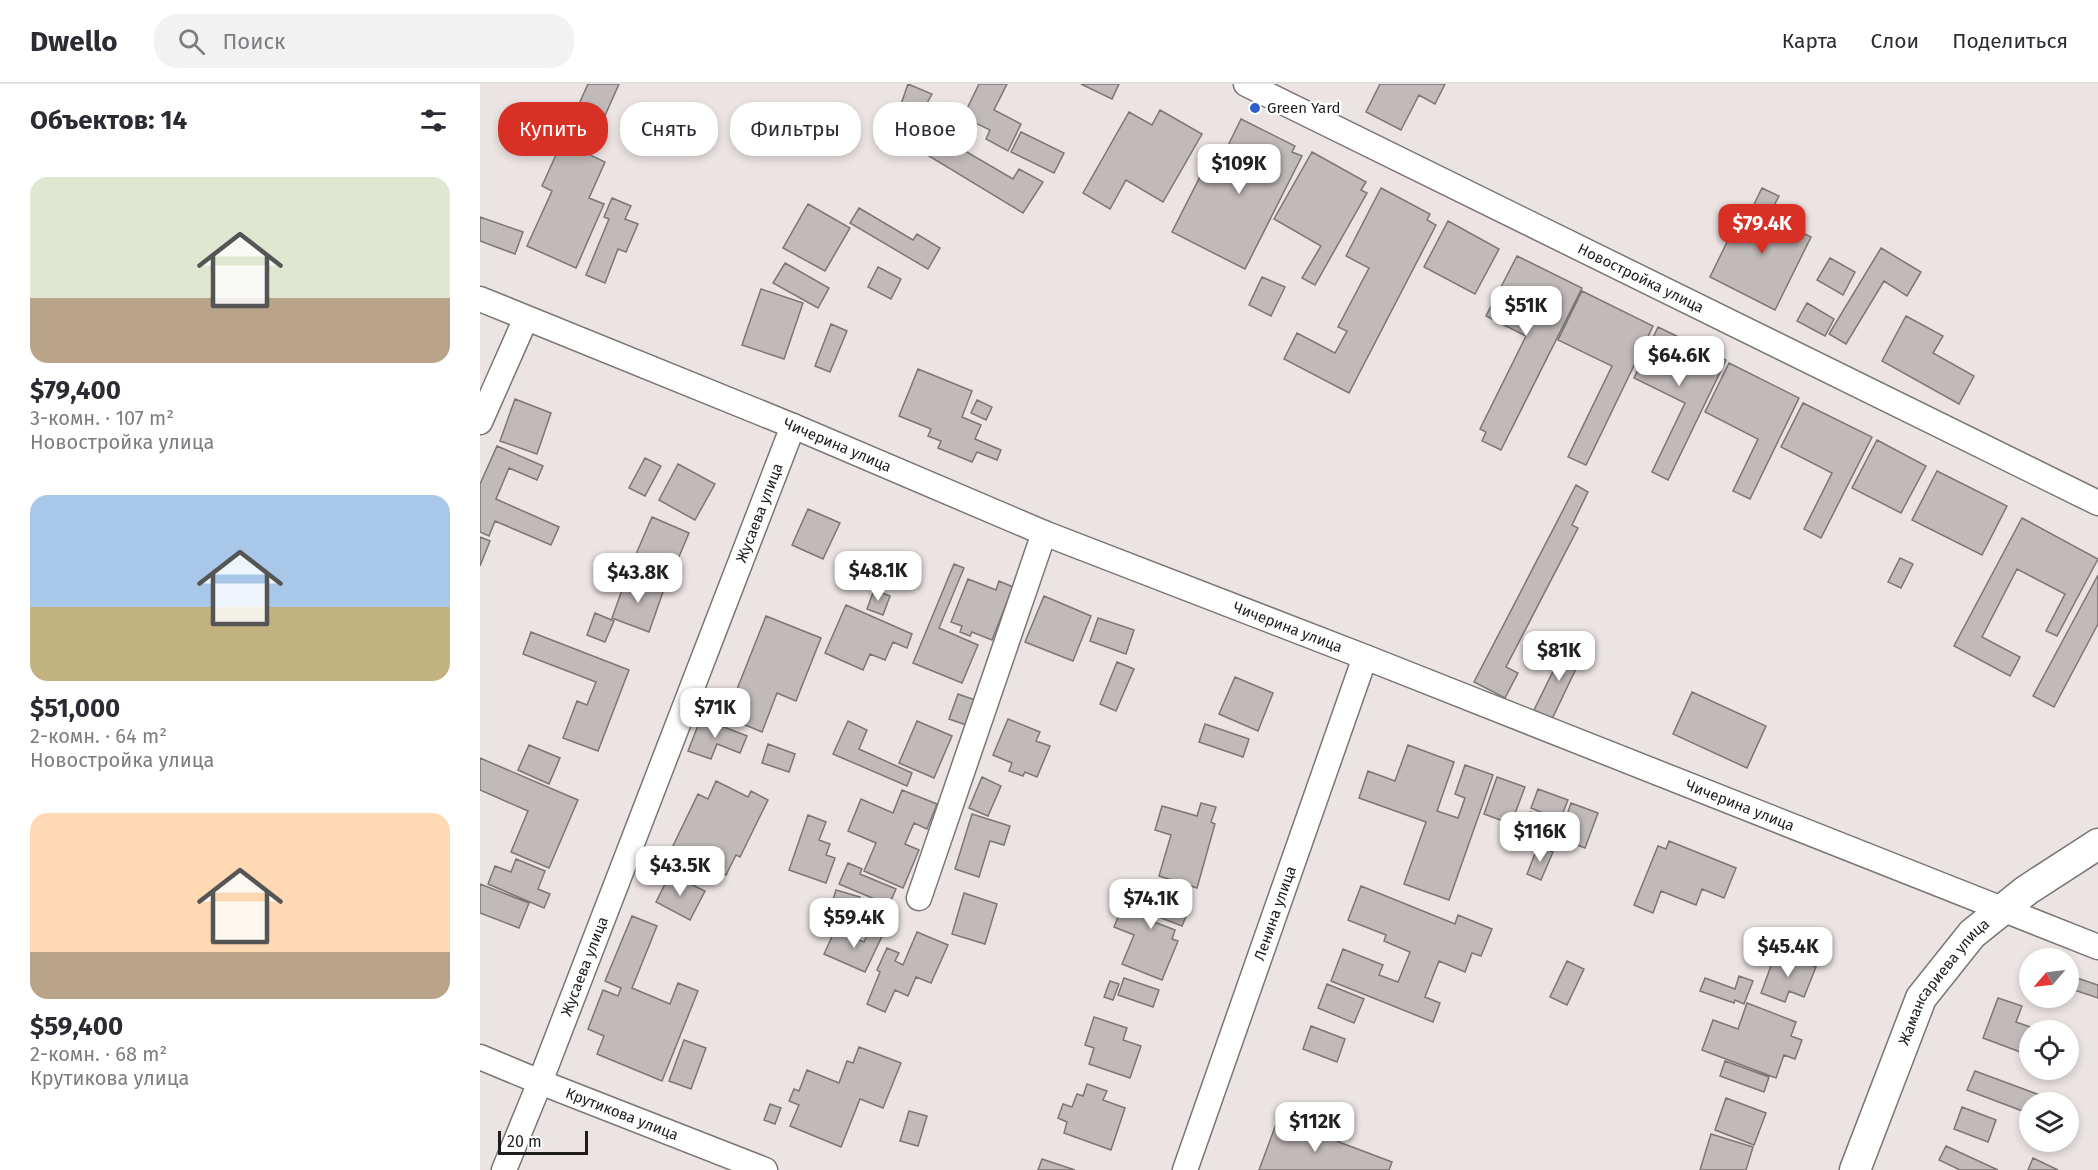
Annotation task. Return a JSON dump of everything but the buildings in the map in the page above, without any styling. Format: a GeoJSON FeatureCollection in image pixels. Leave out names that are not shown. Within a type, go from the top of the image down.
{"type":"FeatureCollection","features":[{"type":"Feature","properties":{"kind":"street","name":"Новостройка улица"},"geometry":{"type":"LineString","coordinates":[[1246,84],[2098,503]]}},
{"type":"Feature","properties":{"kind":"street","name":"Чичерина улица"},"geometry":{"type":"LineString","coordinates":[[480,299],[793,426],[1044,533],[1365,657],[2098,947]]}},
{"type":"Feature","properties":{"kind":"street"},"geometry":{"type":"LineString","coordinates":[[480,422],[526,318]]}},
{"type":"Feature","properties":{"kind":"street","name":"Жусаева улица"},"geometry":{"type":"LineString","coordinates":[[504,1170],[793,426]]}},
{"type":"Feature","properties":{"kind":"street"},"geometry":{"type":"LineString","coordinates":[[919,898],[1044,533]]}},
{"type":"Feature","properties":{"kind":"street","name":"Ленина улица"},"geometry":{"type":"LineString","coordinates":[[1185,1170],[1365,657]]}},
{"type":"Feature","properties":{"kind":"street","name":"Жамансариева улица"},"geometry":{"type":"LineString","coordinates":[[1855,1170],[1921,998],[1972,934],[2027,890],[2098,844]]}},
{"type":"Feature","properties":{"kind":"street","name":"Крутикова улица"},"geometry":{"type":"LineString","coordinates":[[480,1057],[765,1170]]}},
{"type":"Feature","properties":{"kind":"place","name":"Green Yard"},"geometry":{"type":"Point","coordinates":[1255,108]}}]}
